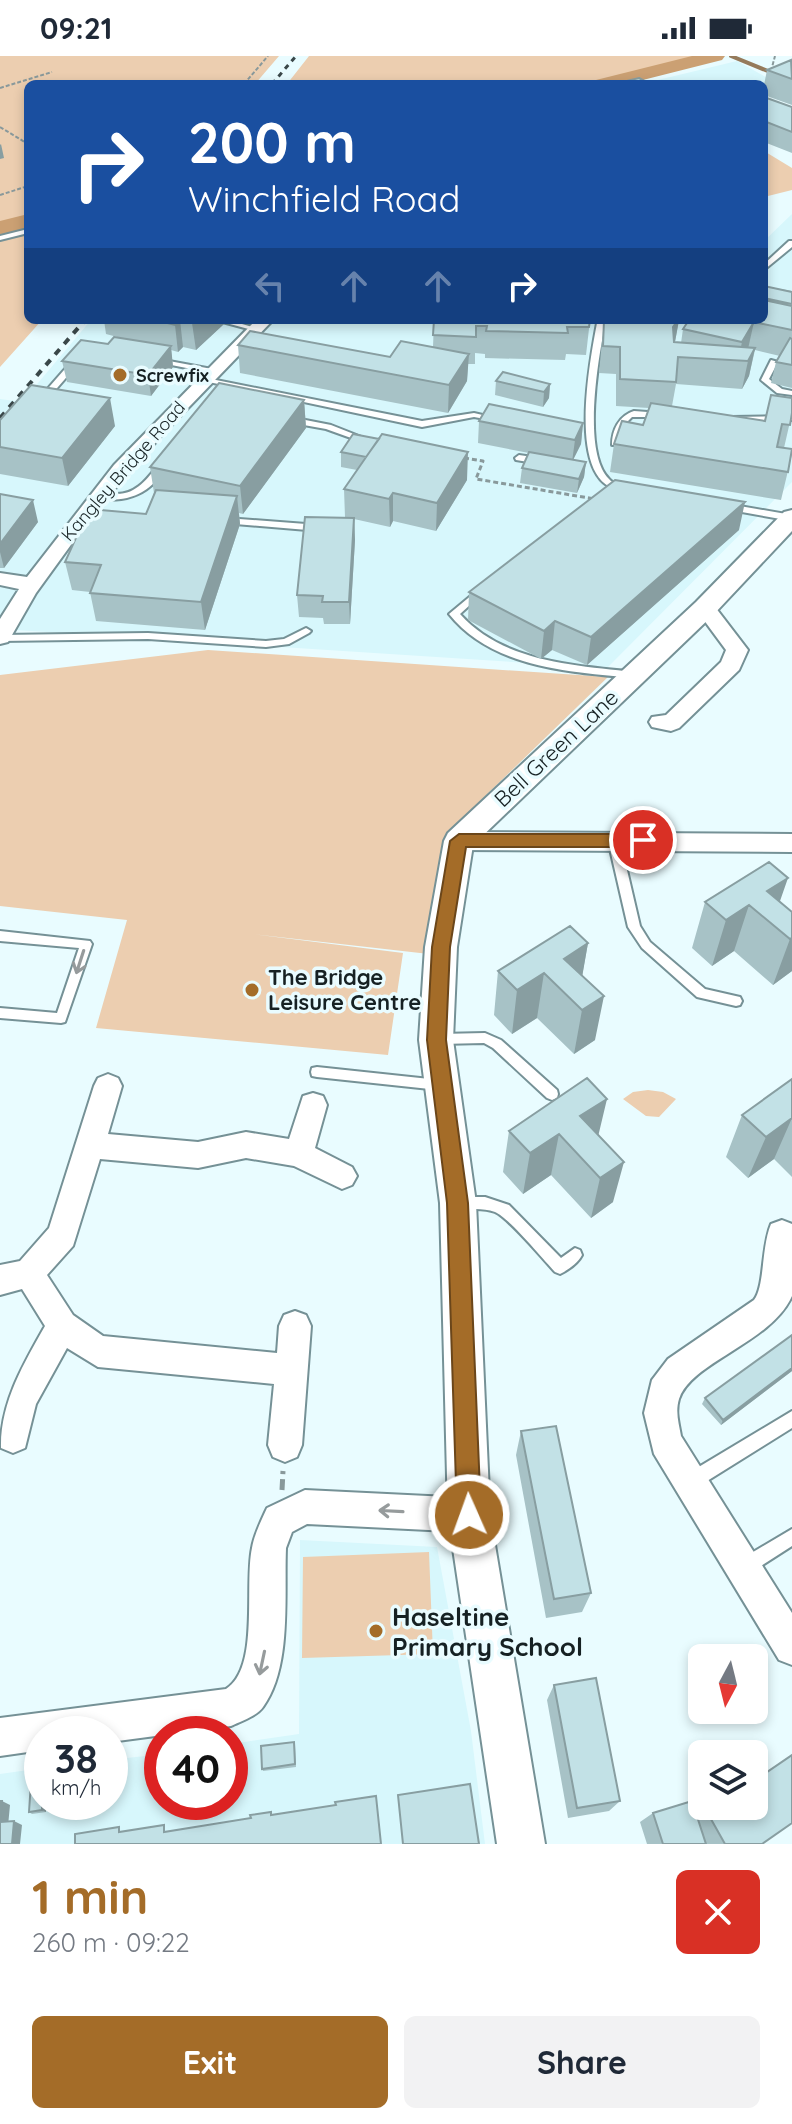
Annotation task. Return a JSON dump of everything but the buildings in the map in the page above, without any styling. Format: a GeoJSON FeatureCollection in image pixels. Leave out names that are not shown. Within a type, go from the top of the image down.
{"type":"FeatureCollection","features":[{"type":"Feature","properties":{"kind":"street","name":"Kangley Bridge Road"},"geometry":{"type":"LineString","coordinates":[[0,638],[29,584],[140,446],[194,401],[208,375],[261,324]]}},
{"type":"Feature","properties":{"kind":"street","name":"Bell Green Lane"},"geometry":{"type":"LineString","coordinates":[[459,841],[705,608],[791,520]]}},
{"type":"Feature","properties":{"kind":"street"},"geometry":{"type":"LineString","coordinates":[[0,579],[29,584]]}},
{"type":"Feature","properties":{"kind":"street"},"geometry":{"type":"LineString","coordinates":[[660,722],[671,723],[731,665],[737,650],[705,608]]}},
{"type":"Feature","properties":{"kind":"street"},"geometry":{"type":"LineString","coordinates":[[521,1844],[469,1515],[458,1203],[436,1040],[441,947],[459,841],[792,843]]}},
{"type":"Feature","properties":{"kind":"street"},"geometry":{"type":"LineString","coordinates":[[108,1086],[62,1236],[14,1277],[62,1326],[98,1351],[291,1370]]}},
{"type":"Feature","properties":{"kind":"street"},"geometry":{"type":"LineString","coordinates":[[299,1154],[313,1105]]}},
{"type":"Feature","properties":{"kind":"street"},"geometry":{"type":"LineString","coordinates":[[90,1145],[198,1155],[246,1145],[299,1154],[342,1176]]}},
{"type":"Feature","properties":{"kind":"street"},"geometry":{"type":"LineString","coordinates":[[782,1234],[776,1259],[776,1296],[765,1311],[679,1370],[664,1391],[660,1413],[666,1442],[792,1647]]}},
{"type":"Feature","properties":{"kind":"street"},"geometry":{"type":"LineString","coordinates":[[13,1436],[21,1400],[62,1326]]}},
{"type":"Feature","properties":{"kind":"street"},"geometry":{"type":"LineString","coordinates":[[285,1445],[295,1326]]}},
{"type":"Feature","properties":{"kind":"street"},"geometry":{"type":"LineString","coordinates":[[0,1737],[231,1707],[249,1696],[263,1667],[269,1548],[279,1520],[305,1507],[469,1515]]}},
{"type":"Feature","properties":{"kind":"lane"},"geometry":{"type":"LineString","coordinates":[[0,238],[24,232]]}},
{"type":"Feature","properties":{"kind":"lane"},"geometry":{"type":"LineString","coordinates":[[768,264],[792,243]]}},
{"type":"Feature","properties":{"kind":"lane"},"geometry":{"type":"LineString","coordinates":[[601,324],[593,363],[589,439],[599,471],[608,484],[634,492]]}},
{"type":"Feature","properties":{"kind":"lane"},"geometry":{"type":"LineString","coordinates":[[148,359],[422,424],[474,415],[504,421]]}},
{"type":"Feature","properties":{"kind":"lane"},"geometry":{"type":"LineString","coordinates":[[60,399],[46,396],[77,360]]}},
{"type":"Feature","properties":{"kind":"lane"},"geometry":{"type":"LineString","coordinates":[[774,362],[765,380],[780,391],[792,393]]}},
{"type":"Feature","properties":{"kind":"lane"},"geometry":{"type":"LineString","coordinates":[[615,443],[621,419],[627,415],[671,415]]}},
{"type":"Feature","properties":{"kind":"lane"},"geometry":{"type":"LineString","coordinates":[[273,417],[353,435],[372,443]]}},
{"type":"Feature","properties":{"kind":"lane"},"geometry":{"type":"LineString","coordinates":[[727,420],[792,418]]}},
{"type":"Feature","properties":{"kind":"lane"},"geometry":{"type":"LineString","coordinates":[[519,458],[546,462]]}},
{"type":"Feature","properties":{"kind":"lane"},"geometry":{"type":"LineString","coordinates":[[94,507],[141,492],[167,460]]}},
{"type":"Feature","properties":{"kind":"lane"},"geometry":{"type":"LineString","coordinates":[[586,469],[599,471]]}},
{"type":"Feature","properties":{"kind":"lane"},"geometry":{"type":"LineString","coordinates":[[713,505],[791,520]]}},
{"type":"Feature","properties":{"kind":"lane"},"geometry":{"type":"LineString","coordinates":[[218,521],[326,529]]}},
{"type":"Feature","properties":{"kind":"lane"},"geometry":{"type":"LineString","coordinates":[[490,582],[454,614],[462,626],[515,656],[569,668],[634,675]]}},
{"type":"Feature","properties":{"kind":"lane"},"geometry":{"type":"LineString","coordinates":[[0,638],[148,636],[266,644],[286,642],[306,631]]}},
{"type":"Feature","properties":{"kind":"lane"},"geometry":{"type":"LineString","coordinates":[[614,840],[634,927],[646,945],[701,993],[736,1001]]}},
{"type":"Feature","properties":{"kind":"lane"},"geometry":{"type":"LineString","coordinates":[[0,936],[86,944],[61,1018],[0,1013]]}},
{"type":"Feature","properties":{"kind":"lane"},"geometry":{"type":"LineString","coordinates":[[436,1040],[485,1038],[497,1044],[552,1094]]}},
{"type":"Feature","properties":{"kind":"lane"},"geometry":{"type":"LineString","coordinates":[[317,1072],[443,1085]]}},
{"type":"Feature","properties":{"kind":"lane"},"geometry":{"type":"LineString","coordinates":[[458,1203],[485,1203],[504,1209],[560,1267],[575,1255]]}},
{"type":"Feature","properties":{"kind":"lane"},"geometry":{"type":"LineString","coordinates":[[690,1482],[792,1419]]}},
{"type":"Feature","properties":{"kind":"lane"},"geometry":{"type":"LineString","coordinates":[[742,1568],[792,1537]]}},
{"type":"Feature","properties":{"kind":"path"},"geometry":{"type":"LineString","coordinates":[[248,80],[268,56]]}},
{"type":"Feature","properties":{"kind":"path"},"geometry":{"type":"LineString","coordinates":[[774,78],[770,72],[775,56]]}},
{"type":"Feature","properties":{"kind":"path"},"geometry":{"type":"LineString","coordinates":[[26,80],[52,72]]}},
{"type":"Feature","properties":{"kind":"path"},"geometry":{"type":"LineString","coordinates":[[0,88],[24,81]]}},
{"type":"Feature","properties":{"kind":"path"},"geometry":{"type":"LineString","coordinates":[[0,127],[24,142]]}},
{"type":"Feature","properties":{"kind":"path"},"geometry":{"type":"LineString","coordinates":[[0,195],[24,187]]}},
{"type":"Feature","properties":{"kind":"path"},"geometry":{"type":"LineString","coordinates":[[456,456],[483,461],[476,479],[602,500]]}},
{"type":"Feature","properties":{"kind":"path"},"geometry":{"type":"LineString","coordinates":[[279,1520],[285,1445]]}},
{"type":"Feature","properties":{"kind":"shaded area"},"geometry":{"type":"Polygon","coordinates":[[[0,56],[279,56],[258,80],[24,80],[24,220],[0,226],[0,56]]]}},
{"type":"Feature","properties":{"kind":"shaded area"},"geometry":{"type":"Polygon","coordinates":[[[309,56],[704,56],[607,80],[290,80],[309,56]]]}},
{"type":"Feature","properties":{"kind":"shaded area"},"geometry":{"type":"Polygon","coordinates":[[[737,61],[773,81],[768,82],[658,80],[737,61]]]}},
{"type":"Feature","properties":{"kind":"shaded area"},"geometry":{"type":"Polygon","coordinates":[[[768,153],[792,168],[792,190],[768,196],[768,153]]]}},
{"type":"Feature","properties":{"kind":"shaded area"},"geometry":{"type":"Polygon","coordinates":[[[792,214],[792,482],[607,668],[0,629],[0,399],[22,402],[88,324],[768,324],[768,237],[792,214]]]}},
{"type":"Feature","properties":{"kind":"shaded area"},"geometry":{"type":"Polygon","coordinates":[[[24,225],[24,324],[38,324],[0,367],[0,230],[24,225]]]}},
{"type":"Feature","properties":{"kind":"shaded area"},"geometry":{"type":"Polygon","coordinates":[[[208,650],[608,677],[446,834],[429,954],[252,934],[403,953],[388,1055],[96,1028],[127,920],[0,906],[0,675],[208,650]]]}},
{"type":"Feature","properties":{"kind":"shaded area"},"geometry":{"type":"Polygon","coordinates":[[[633,1092],[663,1092],[676,1099],[659,1117],[646,1116],[623,1099],[633,1092]]]}},
{"type":"Feature","properties":{"kind":"shaded area","name":"Haseltine Primary School"},"geometry":{"type":"Polygon","coordinates":[[[300,1540],[437,1547],[471,1731],[485,1844],[0,1844],[0,1774],[24,1771],[24,1820],[128,1820],[128,1758],[144,1756],[144,1820],[248,1820],[248,1741],[299,1734],[300,1540]]]}},
{"type":"Feature","properties":{"kind":"shaded area"},"geometry":{"type":"Polygon","coordinates":[[[429,1552],[433,1654],[302,1658],[303,1557],[429,1552]]]}},
{"type":"Feature","properties":{"kind":"waterway"},"geometry":{"type":"LineString","coordinates":[[619,80],[715,56]]}},
{"type":"Feature","properties":{"kind":"waterway"},"geometry":{"type":"LineString","coordinates":[[731,56],[792,81]]}},
{"type":"Feature","properties":{"kind":"waterway"},"geometry":{"type":"LineString","coordinates":[[0,228],[24,222]]}},
{"type":"Feature","properties":{"kind":"railway"},"geometry":{"type":"LineString","coordinates":[[275,80],[296,56]]}},
{"type":"Feature","properties":{"kind":"railway"},"geometry":{"type":"LineString","coordinates":[[0,418],[82,324]]}},
{"type":"Feature","properties":{"kind":"place","name":"Screwfix"},"geometry":{"type":"Point","coordinates":[120,375]}},
{"type":"Feature","properties":{"kind":"place","name":"The Bridge Leisure Centre"},"geometry":{"type":"Point","coordinates":[252,990]}},
{"type":"Feature","properties":{"kind":"place","name":"Haseltine Primary School"},"geometry":{"type":"Point","coordinates":[376,1631]}},
{"type":"Feature","properties":{"kind":"route"},"geometry":{"type":"LineString","coordinates":[[469,1515],[458,1203],[436,1040],[441,947],[459,841],[643,840]]}}]}
